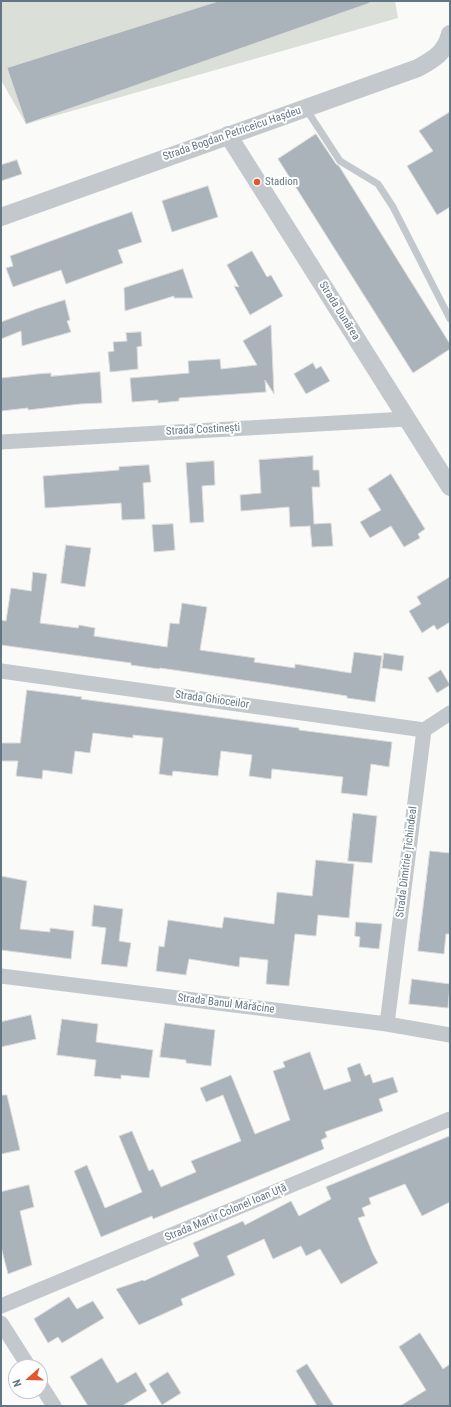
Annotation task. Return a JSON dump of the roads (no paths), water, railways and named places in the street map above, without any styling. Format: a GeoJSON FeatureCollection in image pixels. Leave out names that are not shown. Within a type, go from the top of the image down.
{"type":"FeatureCollection","features":[{"type":"Feature","properties":{"kind":"street","name":"Strada Bogdan Petriceicu Hașdeu"},"geometry":{"type":"LineString","coordinates":[[1,217],[418,68],[436,57],[447,44],[450,34]]}},
{"type":"Feature","properties":{"kind":"street","name":"Strada Dunărea"},"geometry":{"type":"LineString","coordinates":[[228,135],[450,488]]}},
{"type":"Feature","properties":{"kind":"street","name":"Strada Costinești"},"geometry":{"type":"LineString","coordinates":[[1,442],[406,419]]}},
{"type":"Feature","properties":{"kind":"street","name":"Strada Ghioceilor"},"geometry":{"type":"LineString","coordinates":[[1,671],[424,730]]}},
{"type":"Feature","properties":{"kind":"street"},"geometry":{"type":"LineString","coordinates":[[424,730],[450,713]]}},
{"type":"Feature","properties":{"kind":"street","name":"Strada Dimitrie Țichindeal"},"geometry":{"type":"LineString","coordinates":[[387,1024],[424,730]]}},
{"type":"Feature","properties":{"kind":"street","name":"Strada Banul Mărăcine"},"geometry":{"type":"LineString","coordinates":[[1,976],[387,1024],[450,1035]]}},
{"type":"Feature","properties":{"kind":"street","name":"Strada Martir Colonel Ioan Uță"},"geometry":{"type":"LineString","coordinates":[[1,1306],[450,1119]]}},
{"type":"Feature","properties":{"kind":"street"},"geometry":{"type":"LineString","coordinates":[[1,1323],[24,1359]]}},
{"type":"Feature","properties":{"kind":"street"},"geometry":{"type":"LineString","coordinates":[[48,1397],[54,1406]]}},
{"type":"Feature","properties":{"kind":"lane"},"geometry":{"type":"LineString","coordinates":[[305,108],[340,161],[378,184],[393,207],[450,319]]}},
{"type":"Feature","properties":{"kind":"place","name":"Stadion"},"geometry":{"type":"Point","coordinates":[257,182]}}]}
